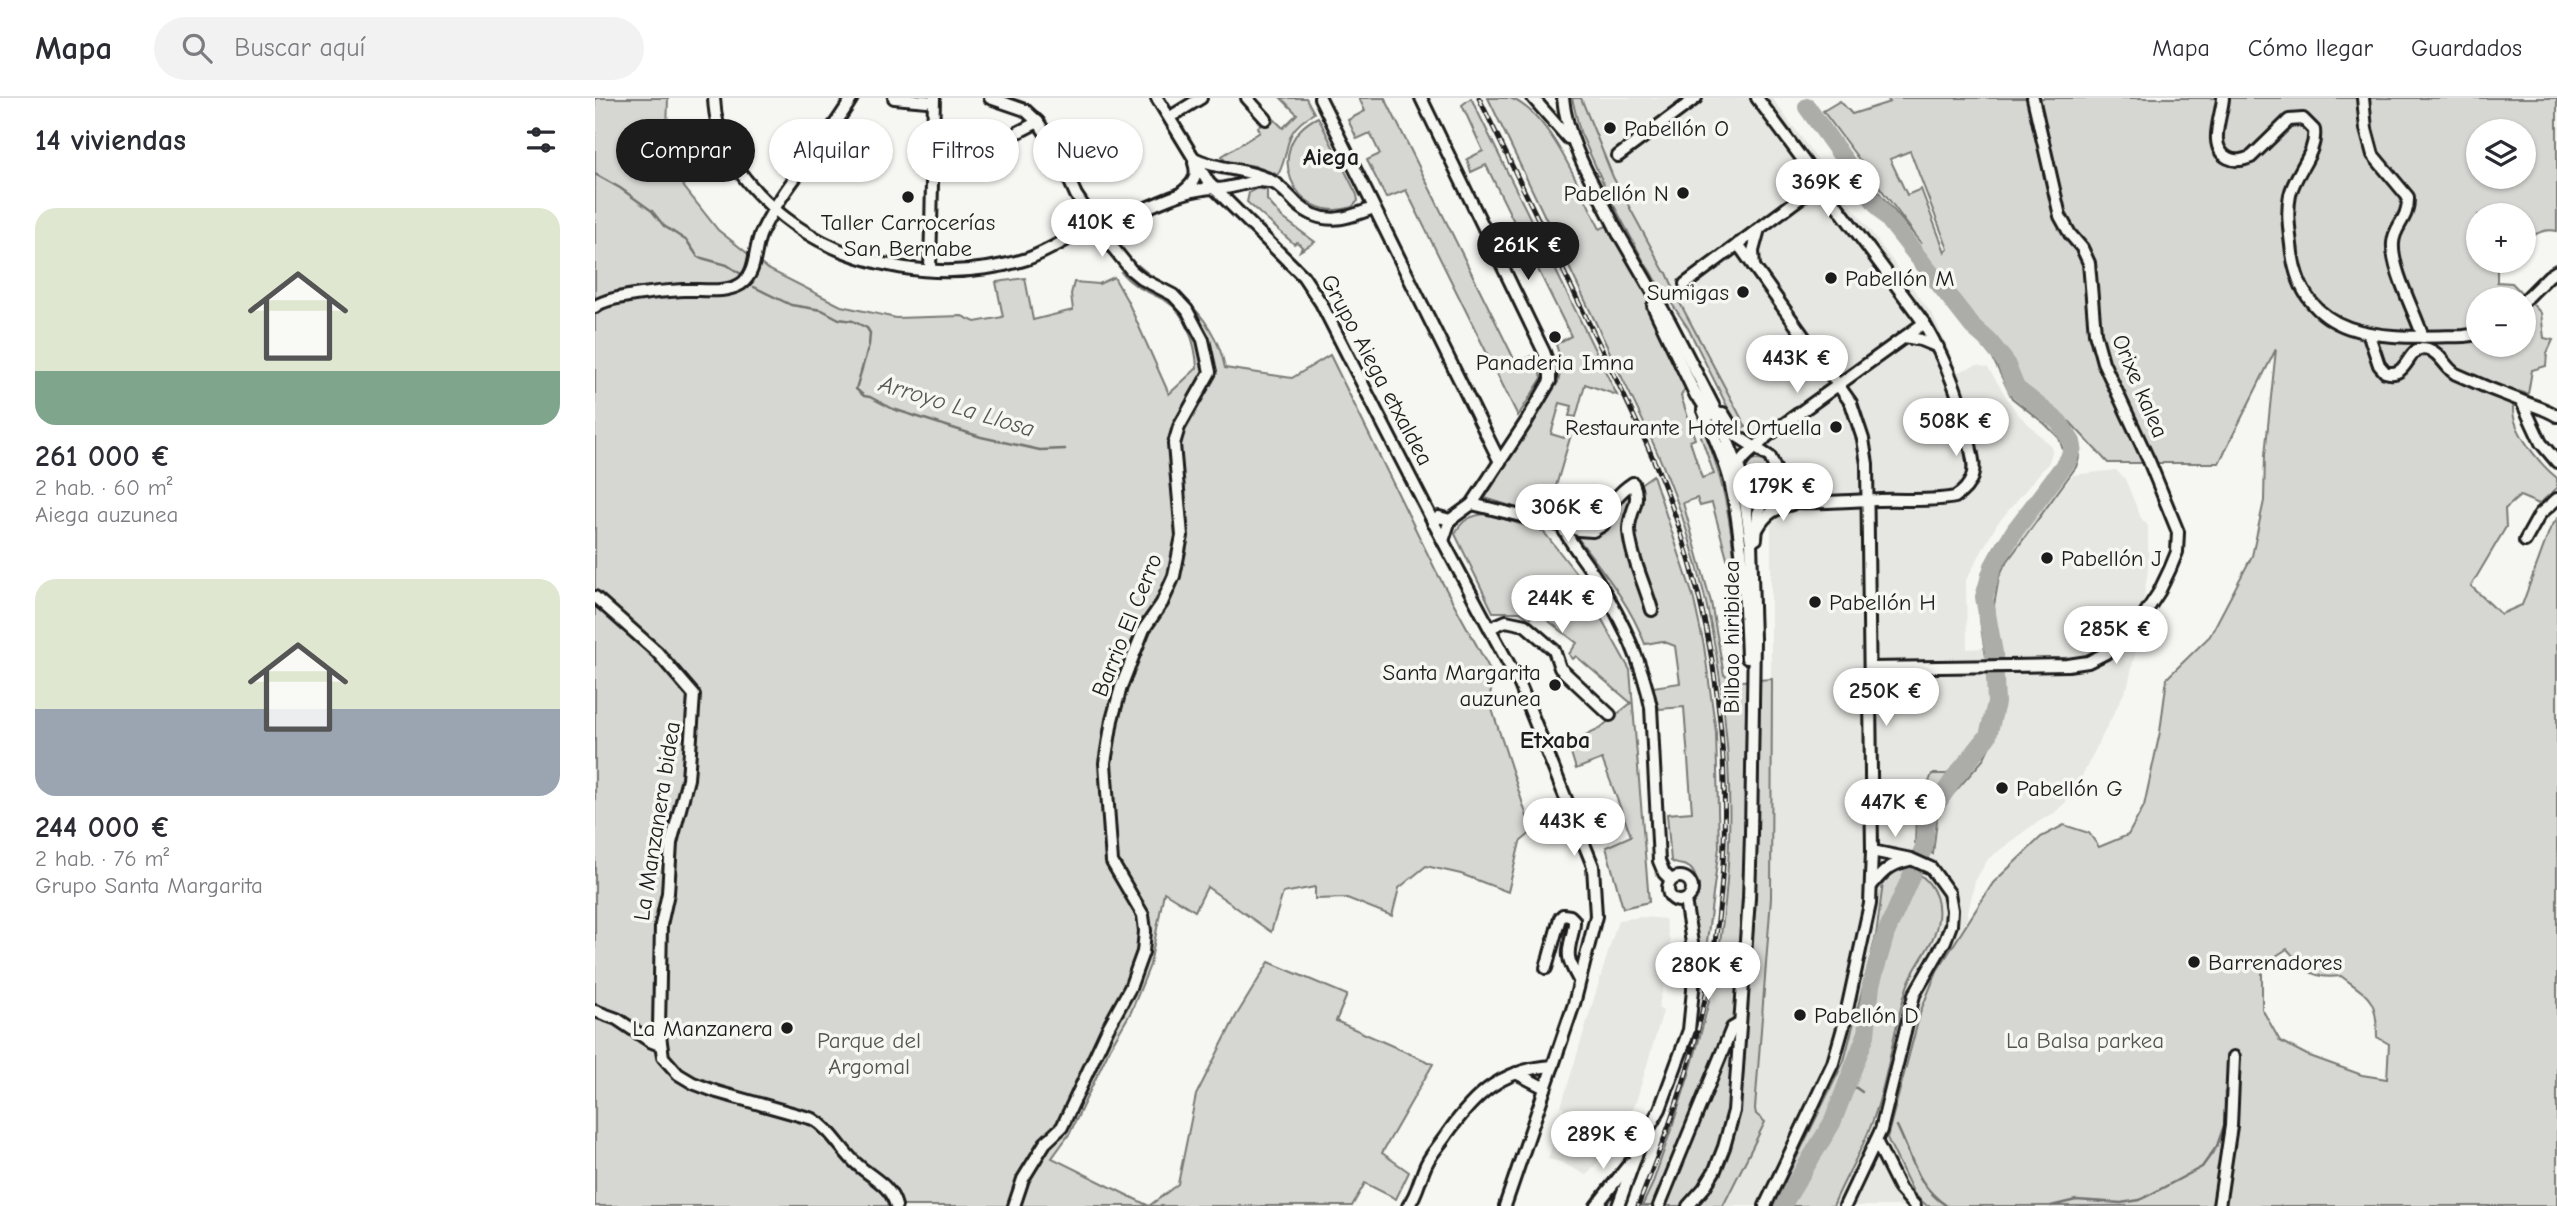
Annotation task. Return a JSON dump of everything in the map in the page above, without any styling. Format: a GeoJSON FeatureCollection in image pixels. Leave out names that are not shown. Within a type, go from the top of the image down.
{"type":"FeatureCollection","features":[{"type":"Feature","properties":{"kind":"street"},"geometry":{"type":"LineString","coordinates":[[714,98],[717,122],[733,164],[746,182],[774,209],[815,239],[844,253],[900,267],[970,269],[1009,263],[1047,251],[1084,231],[1177,196],[1257,180],[1277,184]]}},
{"type":"Feature","properties":{"kind":"street"},"geometry":{"type":"LineString","coordinates":[[595,307],[613,298],[684,290],[719,290],[739,285],[754,267],[755,248],[774,209],[852,98]]}},
{"type":"Feature","properties":{"kind":"street"},"geometry":{"type":"LineString","coordinates":[[894,98],[930,99],[932,119]]}},
{"type":"Feature","properties":{"kind":"street"},"geometry":{"type":"LineString","coordinates":[[990,98],[1025,110],[1035,119]]}},
{"type":"Feature","properties":{"kind":"street","name":"Grupo Aiega etxaldea"},"geometry":{"type":"LineString","coordinates":[[1157,98],[1202,172],[1208,190],[1243,218],[1303,276],[1321,303],[1434,525],[1520,685],[1594,866],[1596,916],[1573,1004],[1505,1206]]}},
{"type":"Feature","properties":{"kind":"street"},"geometry":{"type":"LineString","coordinates":[[1175,114],[1201,98]]}},
{"type":"Feature","properties":{"kind":"street"},"geometry":{"type":"LineString","coordinates":[[1247,98],[1266,120]]}},
{"type":"Feature","properties":{"kind":"street"},"geometry":{"type":"LineString","coordinates":[[1320,98],[1500,462]]}},
{"type":"Feature","properties":{"kind":"street"},"geometry":{"type":"LineString","coordinates":[[1421,98],[1550,369],[1550,381],[1472,504],[1447,522],[1434,525]]}},
{"type":"Feature","properties":{"kind":"street"},"geometry":{"type":"LineString","coordinates":[[1533,98],[1574,145]]}},
{"type":"Feature","properties":{"kind":"street"},"geometry":{"type":"LineString","coordinates":[[1563,98],[1567,126],[1574,145]]}},
{"type":"Feature","properties":{"kind":"street"},"geometry":{"type":"LineString","coordinates":[[1618,156],[1696,98]]}},
{"type":"Feature","properties":{"kind":"street"},"geometry":{"type":"LineString","coordinates":[[1693,389],[1707,407],[1739,477],[1752,494],[1802,502],[1955,497],[1967,487],[1973,476],[1966,419],[1938,347],[1924,323],[1757,98]]}},
{"type":"Feature","properties":{"kind":"street","name":"Orixe kalea"},"geometry":{"type":"LineString","coordinates":[[1870,668],[2088,662],[2106,653],[2144,615],[2159,592],[2177,552],[2178,532],[2149,461],[2103,362],[2094,323],[2089,263],[2060,216],[2033,98]]}},
{"type":"Feature","properties":{"kind":"street"},"geometry":{"type":"LineString","coordinates":[[2223,98],[2217,134],[2221,153],[2231,160],[2245,160],[2257,153],[2289,120],[2303,119],[2312,126],[2315,141],[2296,176],[2289,205],[2295,272],[2303,291],[2316,306],[2339,323],[2369,335],[2423,337],[2466,335]]}},
{"type":"Feature","properties":{"kind":"street"},"geometry":{"type":"LineString","coordinates":[[2363,98],[2366,129],[2374,155],[2407,197],[2406,216],[2393,241],[2394,255],[2409,304],[2423,337]]}},
{"type":"Feature","properties":{"kind":"street","name":"Bilbao hiribidea"},"geometry":{"type":"LineString","coordinates":[[1574,145],[1693,389],[1729,478],[1742,568],[1751,783]]}},
{"type":"Feature","properties":{"kind":"street"},"geometry":{"type":"LineString","coordinates":[[1192,157],[1206,164],[1257,174],[1277,184],[1302,208],[1326,219],[1356,216],[1373,208]]}},
{"type":"Feature","properties":{"kind":"street"},"geometry":{"type":"LineString","coordinates":[[1177,196],[1190,187],[1195,177],[1196,167],[1192,157]]}},
{"type":"Feature","properties":{"kind":"street"},"geometry":{"type":"LineString","coordinates":[[1208,190],[1221,172],[1231,169]]}},
{"type":"Feature","properties":{"kind":"street"},"geometry":{"type":"LineString","coordinates":[[930,269],[932,182]]}},
{"type":"Feature","properties":{"kind":"street","name":"Barrio El Cerro"},"geometry":{"type":"LineString","coordinates":[[1014,1206],[1023,1178],[1045,1143],[1062,1128],[1108,1028],[1130,988],[1143,951],[1143,915],[1112,862],[1105,763],[1121,687],[1144,629],[1162,603],[1176,568],[1182,536],[1174,444],[1191,402],[1210,372],[1203,340],[1187,310],[1173,295],[1142,279],[1131,270],[1097,228],[1070,182]]}},
{"type":"Feature","properties":{"kind":"street"},"geometry":{"type":"LineString","coordinates":[[1685,284],[1821,183]]}},
{"type":"Feature","properties":{"kind":"street"},"geometry":{"type":"LineString","coordinates":[[1239,185],[1236,201],[1243,218]]}},
{"type":"Feature","properties":{"kind":"street","name":"Bilbao hiribidea"},"geometry":{"type":"LineString","coordinates":[[1616,229],[1670,322],[1713,405],[1739,477],[1751,543],[1754,639],[1749,898],[1734,1111],[1724,1147],[1704,1188],[1688,1206]]}},
{"type":"Feature","properties":{"kind":"street"},"geometry":{"type":"LineString","coordinates":[[1754,267],[1753,251],[1759,229]]}},
{"type":"Feature","properties":{"kind":"street"},"geometry":{"type":"LineString","coordinates":[[1738,244],[1851,403],[1863,439],[1867,464],[1872,851],[1870,904],[1861,952],[1833,1063],[1765,1206]]}},
{"type":"Feature","properties":{"kind":"street"},"geometry":{"type":"LineString","coordinates":[[2536,289],[2557,271]]}},
{"type":"Feature","properties":{"kind":"street"},"geometry":{"type":"LineString","coordinates":[[1670,322],[1680,333],[1737,436],[1770,457],[1776,471],[1774,484],[1758,513],[1756,534],[1759,620],[1754,639]]}},
{"type":"Feature","properties":{"kind":"street"},"geometry":{"type":"LineString","coordinates":[[1742,568],[1745,555],[1739,477],[1744,458],[1757,449],[1770,434],[1924,323]]}},
{"type":"Feature","properties":{"kind":"street"},"geometry":{"type":"LineString","coordinates":[[2369,335],[2379,365],[2385,372],[2397,373],[2402,370],[2411,355],[2429,349],[2438,355],[2453,373],[2557,416]]}},
{"type":"Feature","properties":{"kind":"street"},"geometry":{"type":"LineString","coordinates":[[1905,337],[1938,347]]}},
{"type":"Feature","properties":{"kind":"street"},"geometry":{"type":"LineString","coordinates":[[2522,402],[2541,443],[2557,462]]}},
{"type":"Feature","properties":{"kind":"street"},"geometry":{"type":"LineString","coordinates":[[1737,436],[1753,440],[1770,434]]}},
{"type":"Feature","properties":{"kind":"street"},"geometry":{"type":"LineString","coordinates":[[1472,504],[1585,531],[1599,529],[1607,517],[1612,501],[1633,483],[1636,504],[1629,531],[1652,610]]}},
{"type":"Feature","properties":{"kind":"street"},"geometry":{"type":"LineString","coordinates":[[2525,541],[2540,514],[2557,499]]}},
{"type":"Feature","properties":{"kind":"street"},"geometry":{"type":"LineString","coordinates":[[1756,534],[1762,520],[1772,511],[1802,502]]}},
{"type":"Feature","properties":{"kind":"street"},"geometry":{"type":"LineString","coordinates":[[1425,507],[1447,522]]}},
{"type":"Feature","properties":{"kind":"street"},"geometry":{"type":"LineString","coordinates":[[1443,541],[1447,522]]}},
{"type":"Feature","properties":{"kind":"street"},"geometry":{"type":"LineString","coordinates":[[1562,526],[1613,607],[1647,690],[1651,707],[1659,861],[1664,873],[1671,880]]}},
{"type":"Feature","properties":{"kind":"street","name":"La Manzanera bidea"},"geometry":{"type":"LineString","coordinates":[[595,597],[657,652],[694,695],[695,700],[688,779],[671,843],[668,892],[661,925],[660,1045]]}},
{"type":"Feature","properties":{"kind":"street"},"geometry":{"type":"LineString","coordinates":[[1490,628],[1506,621],[1525,625],[1554,650],[1560,668],[1610,715]]}},
{"type":"Feature","properties":{"kind":"street"},"geometry":{"type":"LineString","coordinates":[[1845,1206],[1876,1140],[1914,995],[1951,925],[1949,893],[1931,868],[1911,859],[1872,851]]}},
{"type":"Feature","properties":{"kind":"street"},"geometry":{"type":"LineString","coordinates":[[1872,885],[1882,872],[1893,864],[1911,859]]}},
{"type":"Feature","properties":{"kind":"street"},"geometry":{"type":"LineString","coordinates":[[1680,877],[1690,883],[1691,895],[1685,900],[1674,900],[1668,894],[1667,887],[1671,880],[1680,877]]}},
{"type":"Feature","properties":{"kind":"street"},"geometry":{"type":"LineString","coordinates":[[1618,1206],[1636,1155],[1660,1110],[1689,1030],[1693,948],[1685,900]]}},
{"type":"Feature","properties":{"kind":"street"},"geometry":{"type":"LineString","coordinates":[[1546,968],[1560,918],[1563,915],[1570,916],[1575,925],[1568,953],[1569,960],[1579,979]]}},
{"type":"Feature","properties":{"kind":"street"},"geometry":{"type":"LineString","coordinates":[[595,1011],[617,1019],[660,1045],[663,1057],[670,1066],[693,1083],[813,1119],[824,1125],[860,1167],[874,1175],[888,1189],[896,1206]]}},
{"type":"Feature","properties":{"kind":"street"},"geometry":{"type":"LineString","coordinates":[[1658,1206],[1732,1028],[1739,1024]]}},
{"type":"Feature","properties":{"kind":"street"},"geometry":{"type":"LineString","coordinates":[[2218,1206],[2231,1126],[2234,1057]]}},
{"type":"Feature","properties":{"kind":"street"},"geometry":{"type":"LineString","coordinates":[[1408,1206],[1428,1160],[1459,1116],[1478,1097],[1502,1077],[1529,1067],[1553,1066]]}},
{"type":"Feature","properties":{"kind":"street"},"geometry":{"type":"LineString","coordinates":[[1516,1073],[1545,1088]]}},
{"type":"Feature","properties":{"kind":"street"},"geometry":{"type":"LineString","coordinates":[[1876,1140],[1900,1189],[1915,1206]]}},
{"type":"Feature","properties":{"kind":"street"},"geometry":{"type":"LineString","coordinates":[[1596,1206],[1636,1155]]}},
{"type":"Feature","properties":{"kind":"shaded area"},"geometry":{"type":"Polygon","coordinates":[[[1572,98],[1772,98],[1934,317],[1958,372],[1977,365],[1988,368],[2016,412],[2051,446],[2049,462],[1997,524],[1966,580],[1967,649],[1983,648],[1984,657],[2003,656],[1994,605],[1999,577],[2026,535],[2073,475],[2116,470],[2125,479],[2141,518],[2148,526],[2148,569],[2128,685],[2082,776],[2065,803],[1988,859],[1975,881],[1965,926],[1937,971],[1887,1138],[1914,1194],[1927,1206],[1833,1206],[1865,1143],[1884,1083],[1906,988],[1932,942],[1939,917],[1938,905],[1893,873],[1883,883],[1876,936],[1844,1061],[1773,1206],[1723,1206],[1765,1123],[1755,1109],[1771,898],[1771,519],[1772,493],[1780,468],[1777,459],[1754,436],[1743,435],[1688,328],[1644,262],[1588,153],[1572,98]]]}},
{"type":"Feature","properties":{"kind":"shaded area"},"geometry":{"type":"Polygon","coordinates":[[[1642,917],[1665,919],[1670,942],[1667,974],[1658,1008],[1663,1011],[1635,1105],[1624,1128],[1605,1155],[1586,1175],[1561,1162],[1548,1159],[1564,1108],[1561,1107],[1618,920],[1642,917]]]}},
{"type":"Feature","properties":{"kind":"green space","name":"Parque del Argomal"},"geometry":{"type":"Polygon","coordinates":[[[595,98],[668,98],[667,119],[616,119],[616,182],[682,182],[718,230],[766,268],[841,306],[896,318],[962,316],[975,322],[1003,317],[996,282],[1025,278],[1033,320],[1073,310],[1071,294],[1074,282],[1099,284],[1114,277],[1169,394],[1197,368],[1195,350],[1180,314],[1166,301],[1136,285],[1121,272],[1138,265],[1198,312],[1215,338],[1225,368],[1292,378],[1330,355],[1436,571],[1494,677],[1489,700],[1532,832],[1520,842],[1508,892],[1461,874],[1426,866],[1399,888],[1392,916],[1347,898],[1315,899],[1315,887],[1283,893],[1271,932],[1207,887],[1195,911],[1164,892],[1150,965],[1131,1012],[1110,1048],[1070,1133],[1052,1158],[1149,1206],[595,1206],[595,98]]]}},
{"type":"Feature","properties":{"kind":"green space"},"geometry":{"type":"Polygon","coordinates":[[[1281,98],[1306,98],[1314,113],[1291,135],[1278,175],[1255,166],[1225,161],[1222,156],[1260,132],[1258,127],[1273,118],[1283,128],[1297,114],[1281,98]]]}},
{"type":"Feature","properties":{"kind":"green space"},"geometry":{"type":"Polygon","coordinates":[[[1359,98],[1385,98],[1516,363],[1531,356],[1542,378],[1518,416],[1406,190],[1386,198],[1367,160],[1380,154],[1370,133],[1357,139],[1348,120],[1365,111],[1359,98]]]}},
{"type":"Feature","properties":{"kind":"green space"},"geometry":{"type":"Polygon","coordinates":[[[1471,98],[1617,395],[1585,384],[1576,417],[1569,416],[1572,406],[1560,403],[1551,434],[1564,438],[1567,429],[1572,431],[1547,517],[1485,498],[1558,382],[1562,365],[1556,344],[1571,336],[1530,253],[1515,260],[1512,256],[1527,248],[1486,165],[1471,172],[1467,159],[1483,151],[1462,105],[1471,98]]]}},
{"type":"Feature","properties":{"kind":"green space"},"geometry":{"type":"Polygon","coordinates":[[[1488,98],[1510,98],[1525,106],[1539,120],[1563,155],[1600,229],[1613,223],[1616,229],[1689,381],[1681,396],[1695,439],[1690,441],[1702,478],[1714,474],[1701,437],[1703,428],[1724,495],[1735,565],[1729,565],[1712,503],[1700,506],[1697,498],[1683,503],[1711,602],[1724,675],[1741,681],[1772,679],[1771,898],[1755,1109],[1756,1114],[1765,1122],[1723,1206],[1642,1206],[1652,1185],[1694,1059],[1713,982],[1723,924],[1728,864],[1727,744],[1711,624],[1680,510],[1663,467],[1488,98]]]}},
{"type":"Feature","properties":{"kind":"green space"},"geometry":{"type":"Polygon","coordinates":[[[1572,98],[1581,98],[1613,177],[1667,273],[1680,303],[1746,427],[1738,428],[1688,328],[1644,262],[1611,200],[1580,132],[1572,98]]]}},
{"type":"Feature","properties":{"kind":"green space","name":"La Balsa parkea"},"geometry":{"type":"Polygon","coordinates":[[[1887,98],[2557,98],[2557,231],[2547,230],[2536,234],[2536,203],[2466,203],[2466,273],[2497,273],[2497,282],[2512,283],[2516,287],[2466,287],[2466,357],[2536,357],[2536,308],[2541,313],[2544,338],[2553,340],[2547,353],[2546,366],[2532,370],[2528,394],[2518,391],[2513,408],[2522,437],[2535,456],[2557,478],[2557,488],[2539,504],[2520,496],[2505,509],[2506,527],[2471,586],[2501,614],[2522,605],[2550,529],[2557,519],[2557,1206],[1927,1206],[1914,1194],[1887,1138],[1921,1010],[1937,971],[1993,883],[2041,837],[2064,825],[2089,833],[2099,847],[2128,835],[2144,806],[2160,732],[2167,678],[2210,636],[2252,556],[2264,501],[2265,455],[2276,349],[2219,463],[2108,463],[2069,421],[2079,449],[2076,467],[2004,566],[1999,577],[1994,605],[2002,693],[1995,735],[1983,760],[1938,811],[1933,854],[1915,843],[1916,816],[1932,774],[1947,774],[1967,752],[1984,729],[1989,710],[1990,690],[1979,607],[1985,566],[1999,541],[2060,463],[2064,453],[2059,438],[2012,398],[1993,359],[1918,265],[1807,107],[1922,244],[1823,111],[1840,101],[1852,114],[1890,102],[1887,98]],[[1910,151],[1890,159],[1907,195],[1921,189],[1945,252],[1948,249],[1910,151]],[[2287,949],[2262,965],[2262,1009],[2280,1041],[2307,1055],[2362,1075],[2387,1079],[2389,1044],[2377,1037],[2375,1014],[2370,1000],[2341,976],[2323,976],[2310,972],[2287,949]]]}},
{"type":"Feature","properties":{"kind":"green space"},"geometry":{"type":"Polygon","coordinates":[[[1318,117],[1357,195],[1358,201],[1352,207],[1331,210],[1314,205],[1300,194],[1291,180],[1288,163],[1291,146],[1300,130],[1318,117]]]}},
{"type":"Feature","properties":{"kind":"green space"},"geometry":{"type":"Polygon","coordinates":[[[1257,188],[1267,190],[1267,200],[1283,218],[1315,242],[1300,251],[1302,247],[1297,242],[1294,244],[1247,202],[1249,193],[1257,188]]]}},
{"type":"Feature","properties":{"kind":"green space"},"geometry":{"type":"Polygon","coordinates":[[[1757,460],[1766,463],[1769,472],[1766,481],[1757,484],[1748,481],[1745,472],[1748,463],[1757,460]]]}},
{"type":"Feature","properties":{"kind":"green space"},"geometry":{"type":"Polygon","coordinates":[[[1653,475],[1693,596],[1704,646],[1716,732],[1719,847],[1701,989],[1692,921],[1696,879],[1689,867],[1671,861],[1667,814],[1692,812],[1684,707],[1659,709],[1653,687],[1680,683],[1675,646],[1662,641],[1645,644],[1623,601],[1577,537],[1591,537],[1604,531],[1618,500],[1653,475]]]}},
{"type":"Feature","properties":{"kind":"green space"},"geometry":{"type":"Polygon","coordinates":[[[1487,514],[1543,531],[1576,573],[1630,670],[1649,902],[1623,908],[1606,847],[1631,836],[1602,759],[1576,769],[1568,743],[1600,728],[1631,703],[1576,656],[1573,659],[1569,654],[1577,643],[1537,612],[1530,619],[1520,612],[1493,612],[1455,534],[1468,519],[1487,514]]]}},
{"type":"Feature","properties":{"kind":"green space"},"geometry":{"type":"Polygon","coordinates":[[[1901,869],[1918,874],[1930,885],[1937,900],[1938,918],[1929,946],[1906,990],[1884,1084],[1871,1126],[1833,1206],[1773,1206],[1844,1061],[1876,936],[1883,883],[1901,869]]]}},
{"type":"Feature","properties":{"kind":"green space"},"geometry":{"type":"Polygon","coordinates":[[[1269,962],[1347,995],[1336,1021],[1433,1064],[1382,1153],[1409,1172],[1396,1199],[1365,1183],[1352,1206],[1149,1206],[1178,1184],[1196,1095],[1236,1016],[1269,962]]]}},
{"type":"Feature","properties":{"kind":"waterway"},"geometry":{"type":"LineString","coordinates":[[1782,1206],[1832,1123],[1866,1035],[1871,985],[1886,933],[1924,847],[1926,820],[1955,777],[1988,736],[1996,703],[1994,653],[1984,597],[1993,566],[2015,530],[2068,460],[2073,447],[2059,422],[2016,388],[2005,361],[1972,326],[1871,197],[1807,107]]}},
{"type":"Feature","properties":{"kind":"waterway","name":"Arroyo La Llosa"},"geometry":{"type":"LineString","coordinates":[[595,174],[652,211],[664,226],[687,241],[698,257],[727,265],[741,274]]}},
{"type":"Feature","properties":{"kind":"waterway","name":"Arroyo La Llosa"},"geometry":{"type":"LineString","coordinates":[[754,287],[791,305],[822,310],[867,328],[870,333],[869,345],[856,389],[864,396],[893,409],[981,437],[1040,450],[1065,449]]}},
{"type":"Feature","properties":{"kind":"waterway"},"geometry":{"type":"LineString","coordinates":[[1848,1082],[1862,1092]]}},
{"type":"Feature","properties":{"kind":"waterway"},"geometry":{"type":"LineString","coordinates":[[2051,1206],[2076,1200],[2121,1203],[2140,1200],[2202,1167],[2217,1146],[2225,1123],[2225,1092]]}},
{"type":"Feature","properties":{"kind":"waterway"},"geometry":{"type":"LineString","coordinates":[[1897,1126],[1928,1190],[1947,1206]]}},
{"type":"Feature","properties":{"kind":"railway"},"geometry":{"type":"LineString","coordinates":[[1479,98],[1626,399],[1664,485],[1687,553],[1705,622],[1717,692],[1723,763],[1724,834],[1720,905],[1710,975],[1682,1086],[1638,1206]]}},
{"type":"Feature","properties":{"kind":"place","name":"Pabellón O"},"geometry":{"type":"Point","coordinates":[1610,128]}},
{"type":"Feature","properties":{"kind":"place","name":"Pabellón N"},"geometry":{"type":"Point","coordinates":[1683,193]}},
{"type":"Feature","properties":{"kind":"place","name":"Taller Carrocerías San Bernabe"},"geometry":{"type":"Point","coordinates":[908,197]}},
{"type":"Feature","properties":{"kind":"place","name":"Pabellón M"},"geometry":{"type":"Point","coordinates":[1831,278]}},
{"type":"Feature","properties":{"kind":"place","name":"Sumigas"},"geometry":{"type":"Point","coordinates":[1743,292]}},
{"type":"Feature","properties":{"kind":"place","name":"Panaderia Imna"},"geometry":{"type":"Point","coordinates":[1555,337]}},
{"type":"Feature","properties":{"kind":"place","name":"Restaurante Hotel Ortuella"},"geometry":{"type":"Point","coordinates":[1836,427]}},
{"type":"Feature","properties":{"kind":"place","name":"Pabellón J"},"geometry":{"type":"Point","coordinates":[2047,558]}},
{"type":"Feature","properties":{"kind":"place","name":"Pabellón H"},"geometry":{"type":"Point","coordinates":[1815,602]}},
{"type":"Feature","properties":{"kind":"place","name":"Santa Margarita auzunea"},"geometry":{"type":"Point","coordinates":[1555,685]}},
{"type":"Feature","properties":{"kind":"place","name":"Pabellón G"},"geometry":{"type":"Point","coordinates":[2002,788]}},
{"type":"Feature","properties":{"kind":"place","name":"Barrenadores"},"geometry":{"type":"Point","coordinates":[2194,962]}},
{"type":"Feature","properties":{"kind":"place","name":"Pabellón D"},"geometry":{"type":"Point","coordinates":[1800,1015]}},
{"type":"Feature","properties":{"kind":"place","name":"La Manzanera"},"geometry":{"type":"Point","coordinates":[787,1028]}},
{"type":"Feature","properties":{"kind":"district","name":"Aiega"},"geometry":{"type":"Point","coordinates":[1331,157]}},
{"type":"Feature","properties":{"kind":"district","name":"Etxaba"},"geometry":{"type":"Point","coordinates":[1555,740]}}]}
